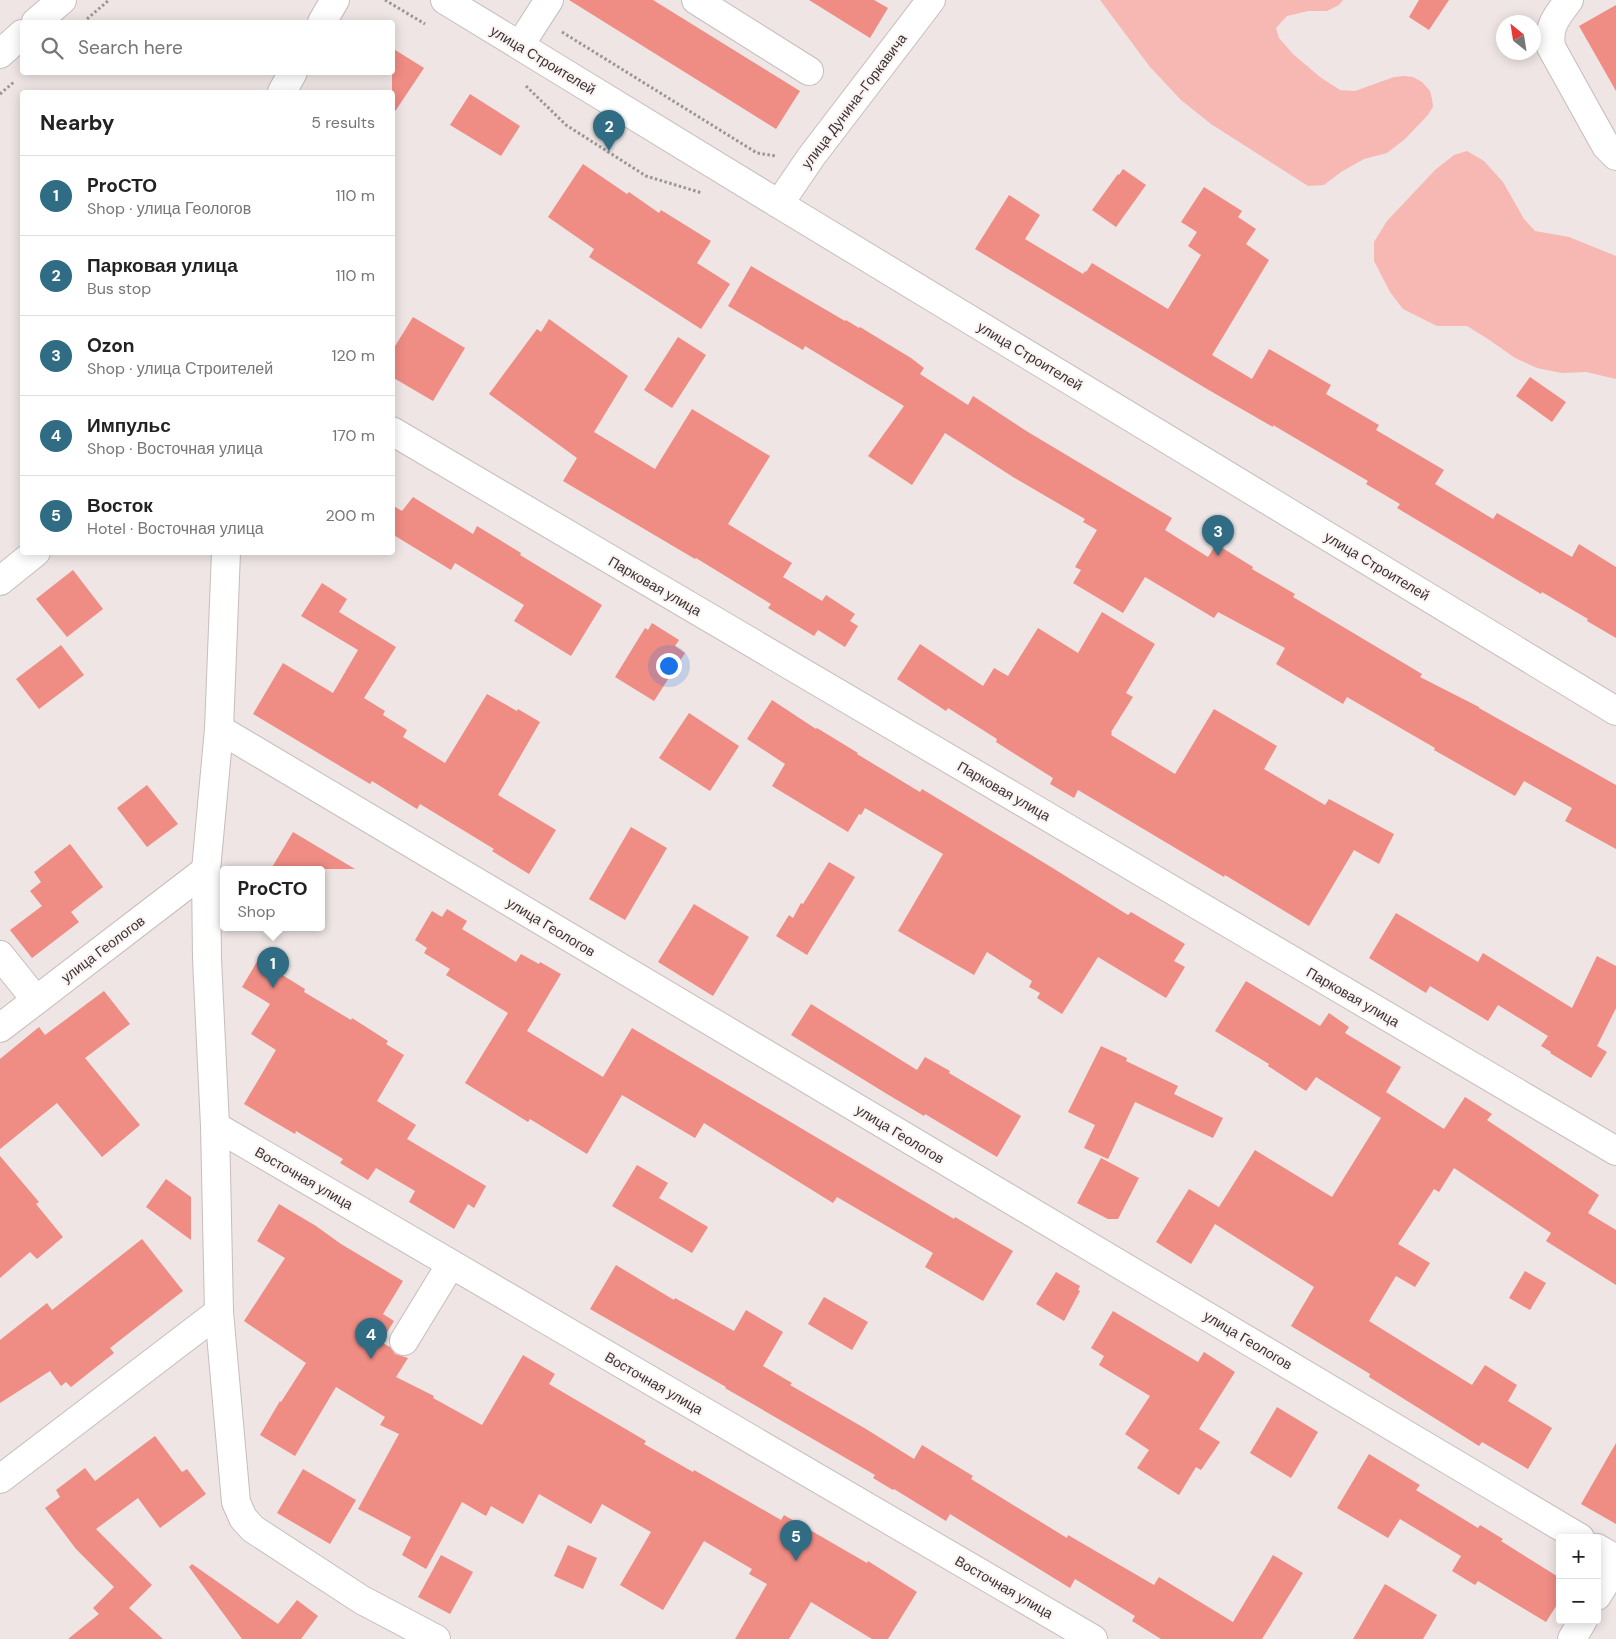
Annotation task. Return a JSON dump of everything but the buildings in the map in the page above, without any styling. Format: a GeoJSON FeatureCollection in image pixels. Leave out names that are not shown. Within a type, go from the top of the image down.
{"type":"FeatureCollection","features":[{"type":"Feature","properties":{"kind":"street"},"geometry":{"type":"LineString","coordinates":[[38,20],[62,0]]}},
{"type":"Feature","properties":{"kind":"street"},"geometry":{"type":"LineString","coordinates":[[323,20],[335,0]]}},
{"type":"Feature","properties":{"kind":"street","name":"улица Строителей"},"geometry":{"type":"LineString","coordinates":[[445,0],[1616,711]]}},
{"type":"Feature","properties":{"kind":"street"},"geometry":{"type":"LineString","coordinates":[[696,0],[809,71]]}},
{"type":"Feature","properties":{"kind":"street","name":"улица Дунина-Горкавича"},"geometry":{"type":"LineString","coordinates":[[779,204],[811,157],[931,0]]}},
{"type":"Feature","properties":{"kind":"street"},"geometry":{"type":"LineString","coordinates":[[1569,1],[1555,20],[1549,34],[1551,48],[1606,146],[1616,156]]}},
{"type":"Feature","properties":{"kind":"street"},"geometry":{"type":"LineString","coordinates":[[520,45],[544,8]]}},
{"type":"Feature","properties":{"kind":"street"},"geometry":{"type":"LineString","coordinates":[[0,54],[20,36]]}},
{"type":"Feature","properties":{"kind":"street"},"geometry":{"type":"LineString","coordinates":[[283,90],[291,75]]}},
{"type":"Feature","properties":{"kind":"street","name":"Парковая улица"},"geometry":{"type":"LineString","coordinates":[[395,433],[1616,1151]]}},
{"type":"Feature","properties":{"kind":"street"},"geometry":{"type":"LineString","coordinates":[[0,581],[32,555]]}},
{"type":"Feature","properties":{"kind":"street"},"geometry":{"type":"LineString","coordinates":[[226,555],[219,729],[206,870],[207,959],[215,1126],[219,1312],[233,1487],[236,1502],[243,1518],[253,1529],[362,1600],[436,1639]]}},
{"type":"Feature","properties":{"kind":"street","name":"улица Геологов"},"geometry":{"type":"LineString","coordinates":[[219,729],[1573,1534]]}},
{"type":"Feature","properties":{"kind":"street","name":"улица Геологов"},"geometry":{"type":"LineString","coordinates":[[0,1028],[206,870]]}},
{"type":"Feature","properties":{"kind":"street"},"geometry":{"type":"LineString","coordinates":[[0,955],[36,1000]]}},
{"type":"Feature","properties":{"kind":"street","name":"Восточная улица"},"geometry":{"type":"LineString","coordinates":[[215,1126],[1093,1639]]}},
{"type":"Feature","properties":{"kind":"street"},"geometry":{"type":"LineString","coordinates":[[404,1341],[451,1264]]}},
{"type":"Feature","properties":{"kind":"street"},"geometry":{"type":"LineString","coordinates":[[0,1479],[219,1312]]}},
{"type":"Feature","properties":{"kind":"street"},"geometry":{"type":"LineString","coordinates":[[1601,1550],[1616,1559]]}},
{"type":"Feature","properties":{"kind":"street"},"geometry":{"type":"LineString","coordinates":[[1601,1589],[1616,1565]]}},
{"type":"Feature","properties":{"kind":"street"},"geometry":{"type":"LineString","coordinates":[[1572,1639],[1581,1624]]}},
{"type":"Feature","properties":{"kind":"path"},"geometry":{"type":"LineString","coordinates":[[84,20],[108,0]]}},
{"type":"Feature","properties":{"kind":"path"},"geometry":{"type":"LineString","coordinates":[[544,8],[758,153],[774,156],[780,155]]}},
{"type":"Feature","properties":{"kind":"path"},"geometry":{"type":"LineString","coordinates":[[0,94],[18,78]]}},
{"type":"Feature","properties":{"kind":"shaded area"},"geometry":{"type":"Polygon","coordinates":[[[1100,0],[1343,0],[1339,5],[1327,11],[1308,11],[1287,16],[1276,28],[1279,38],[1293,54],[1320,77],[1340,90],[1355,91],[1394,77],[1413,77],[1422,82],[1430,91],[1433,107],[1405,139],[1387,153],[1364,159],[1341,172],[1324,185],[1308,186],[1211,124],[1181,100],[1150,67],[1100,0]]]}},
{"type":"Feature","properties":{"kind":"shaded area"},"geometry":{"type":"Polygon","coordinates":[[[1467,151],[1484,161],[1503,182],[1524,219],[1535,231],[1569,237],[1616,256],[1616,379],[1586,372],[1562,373],[1537,368],[1515,358],[1467,326],[1437,326],[1403,309],[1390,292],[1374,261],[1374,242],[1387,221],[1435,170],[1454,155],[1467,151]]]}},
{"type":"Feature","properties":{"kind":"place","name":"Парковая улица"},"geometry":{"type":"Point","coordinates":[609,151]}},
{"type":"Feature","properties":{"kind":"place","name":"Ozon"},"geometry":{"type":"Point","coordinates":[1218,556]}},
{"type":"Feature","properties":{"kind":"place","name":"ProСТО"},"geometry":{"type":"Point","coordinates":[273,988]}},
{"type":"Feature","properties":{"kind":"place","name":"Импульс"},"geometry":{"type":"Point","coordinates":[371,1359]}},
{"type":"Feature","properties":{"kind":"place","name":"Восток"},"geometry":{"type":"Point","coordinates":[796,1561]}}]}
